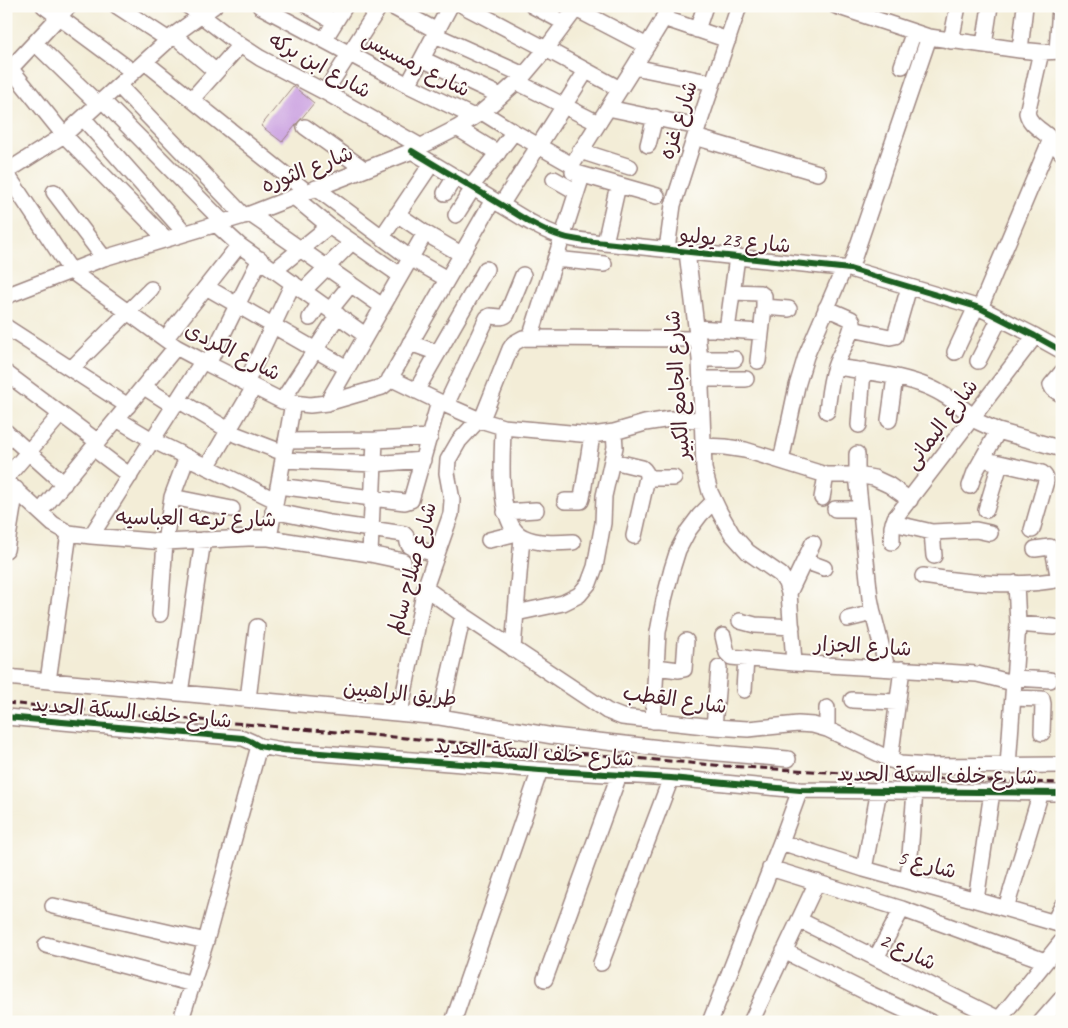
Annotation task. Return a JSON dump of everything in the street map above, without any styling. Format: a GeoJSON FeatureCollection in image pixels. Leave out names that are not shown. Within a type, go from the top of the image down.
{"type":"FeatureCollection","features":[{"type":"Feature","properties":{"kind":"street"},"geometry":{"type":"LineString","coordinates":[[44,6],[64,12],[133,72]]}},
{"type":"Feature","properties":{"kind":"street"},"geometry":{"type":"LineString","coordinates":[[117,6],[172,38],[216,72]]}},
{"type":"Feature","properties":{"kind":"street","name":"شارع ابن بركه"},"geometry":{"type":"LineString","coordinates":[[188,6],[260,58],[325,92],[416,149]]}},
{"type":"Feature","properties":{"kind":"street"},"geometry":{"type":"LineString","coordinates":[[6,173],[64,135],[172,38],[214,6]]}},
{"type":"Feature","properties":{"kind":"street","name":"شارع رمسيس"},"geometry":{"type":"LineString","coordinates":[[260,6],[408,85],[478,114],[514,132],[577,170],[618,185],[657,196]]}},
{"type":"Feature","properties":{"kind":"street"},"geometry":{"type":"LineString","coordinates":[[308,6],[336,22]]}},
{"type":"Feature","properties":{"kind":"street"},"geometry":{"type":"LineString","coordinates":[[324,40],[346,6]]}},
{"type":"Feature","properties":{"kind":"street"},"geometry":{"type":"LineString","coordinates":[[325,92],[380,6]]}},
{"type":"Feature","properties":{"kind":"street"},"geometry":{"type":"LineString","coordinates":[[391,6],[598,124]]}},
{"type":"Feature","properties":{"kind":"street"},"geometry":{"type":"LineString","coordinates":[[408,85],[450,6]]}},
{"type":"Feature","properties":{"kind":"street"},"geometry":{"type":"LineString","coordinates":[[464,6],[620,89]]}},
{"type":"Feature","properties":{"kind":"street"},"geometry":{"type":"LineString","coordinates":[[533,6],[565,23]]}},
{"type":"Feature","properties":{"kind":"street"},"geometry":{"type":"LineString","coordinates":[[697,30],[705,6]]}},
{"type":"Feature","properties":{"kind":"street","name":"شارع غزه"},"geometry":{"type":"LineString","coordinates":[[666,249],[673,205],[739,6]]}},
{"type":"Feature","properties":{"kind":"street"},"geometry":{"type":"LineString","coordinates":[[836,6],[882,13],[930,37],[1041,52],[1060,51],[1060,6]]}},
{"type":"Feature","properties":{"kind":"street"},"geometry":{"type":"LineString","coordinates":[[952,41],[958,6]]}},
{"type":"Feature","properties":{"kind":"street"},"geometry":{"type":"LineString","coordinates":[[984,45],[990,6]]}},
{"type":"Feature","properties":{"kind":"street"},"geometry":{"type":"LineString","coordinates":[[1020,50],[1021,7]]}},
{"type":"Feature","properties":{"kind":"street"},"geometry":{"type":"LineString","coordinates":[[577,8],[647,46]]}},
{"type":"Feature","properties":{"kind":"street","name":"شارع الثوره"},"geometry":{"type":"LineString","coordinates":[[6,296],[104,258],[247,215],[416,149],[457,128],[501,96],[546,49],[577,8]]}},
{"type":"Feature","properties":{"kind":"street"},"geometry":{"type":"LineString","coordinates":[[64,12],[9,66],[64,135],[166,239]]}},
{"type":"Feature","properties":{"kind":"street"},"geometry":{"type":"LineString","coordinates":[[728,40],[697,30],[666,12],[647,46],[580,151],[577,170],[577,192],[526,338],[697,333],[727,330],[761,332]]}},
{"type":"Feature","properties":{"kind":"street"},"geometry":{"type":"LineString","coordinates":[[782,461],[801,370],[826,308],[847,269],[930,37]]}},
{"type":"Feature","properties":{"kind":"street"},"geometry":{"type":"LineString","coordinates":[[34,43],[100,102],[239,244],[365,335]]}},
{"type":"Feature","properties":{"kind":"street"},"geometry":{"type":"LineString","coordinates":[[902,66],[910,43],[924,54]]}},
{"type":"Feature","properties":{"kind":"street"},"geometry":{"type":"LineString","coordinates":[[192,99],[240,45]]}},
{"type":"Feature","properties":{"kind":"street"},"geometry":{"type":"LineString","coordinates":[[1041,52],[1027,113],[1032,124],[1051,139],[1062,153]]}},
{"type":"Feature","properties":{"kind":"street"},"geometry":{"type":"LineString","coordinates":[[422,58],[501,96]]}},
{"type":"Feature","properties":{"kind":"street"},"geometry":{"type":"LineString","coordinates":[[145,62],[306,192],[382,237],[410,258],[447,279]]}},
{"type":"Feature","properties":{"kind":"street"},"geometry":{"type":"LineString","coordinates":[[634,67],[713,83]]}},
{"type":"Feature","properties":{"kind":"street"},"geometry":{"type":"LineString","coordinates":[[586,70],[538,146],[461,254],[390,378],[443,404],[480,420],[503,427],[592,435],[614,432],[645,423],[670,420],[702,420]]}},
{"type":"Feature","properties":{"kind":"street"},"geometry":{"type":"LineString","coordinates":[[119,86],[247,215],[327,267],[382,306]]}},
{"type":"Feature","properties":{"kind":"street"},"geometry":{"type":"LineString","coordinates":[[608,108],[654,117],[818,173]]}},
{"type":"Feature","properties":{"kind":"street"},"geometry":{"type":"LineString","coordinates":[[648,146],[654,117]]}},
{"type":"Feature","properties":{"kind":"street"},"geometry":{"type":"LineString","coordinates":[[83,118],[185,234]]}},
{"type":"Feature","properties":{"kind":"street"},"geometry":{"type":"LineString","coordinates":[[305,127],[364,170]]}},
{"type":"Feature","properties":{"kind":"street"},"geometry":{"type":"LineString","coordinates":[[457,128],[498,153]]}},
{"type":"Feature","properties":{"kind":"street"},"geometry":{"type":"LineString","coordinates":[[456,215],[472,187],[514,132]]}},
{"type":"Feature","properties":{"kind":"street"},"geometry":{"type":"LineString","coordinates":[[955,352],[978,308],[1051,139]]}},
{"type":"Feature","properties":{"kind":"street","name":"شارع 23 يوليو"},"geometry":{"type":"LineString","coordinates":[[416,149],[432,163],[455,177],[544,230],[562,237],[847,269],[978,308],[1062,351]]}},
{"type":"Feature","properties":{"kind":"street"},"geometry":{"type":"LineString","coordinates":[[580,151],[630,167]]}},
{"type":"Feature","properties":{"kind":"street"},"geometry":{"type":"LineString","coordinates":[[382,237],[432,163]]}},
{"type":"Feature","properties":{"kind":"street","name":"شارع الكردى"},"geometry":{"type":"LineString","coordinates":[[6,173],[71,271],[127,313],[171,343],[205,363],[288,402],[310,405],[327,403],[382,387],[390,378]]}},
{"type":"Feature","properties":{"kind":"street"},"geometry":{"type":"LineString","coordinates":[[445,194],[455,177]]}},
{"type":"Feature","properties":{"kind":"street"},"geometry":{"type":"LineString","coordinates":[[554,179],[577,192]]}},
{"type":"Feature","properties":{"kind":"street"},"geometry":{"type":"LineString","coordinates":[[605,243],[618,185]]}},
{"type":"Feature","properties":{"kind":"street"},"geometry":{"type":"LineString","coordinates":[[54,192],[104,258]]}},
{"type":"Feature","properties":{"kind":"street"},"geometry":{"type":"LineString","coordinates":[[306,192],[329,226],[400,275]]}},
{"type":"Feature","properties":{"kind":"street"},"geometry":{"type":"LineString","coordinates":[[397,214],[461,254]]}},
{"type":"Feature","properties":{"kind":"street"},"geometry":{"type":"LineString","coordinates":[[275,270],[329,226]]}},
{"type":"Feature","properties":{"kind":"street"},"geometry":{"type":"LineString","coordinates":[[327,403],[425,232]]}},
{"type":"Feature","properties":{"kind":"street"},"geometry":{"type":"LineString","coordinates":[[207,467],[229,430],[250,385],[273,326],[298,287],[327,267],[352,242]]}},
{"type":"Feature","properties":{"kind":"street"},"geometry":{"type":"LineString","coordinates":[[40,512],[144,387],[206,287],[239,244]]}},
{"type":"Feature","properties":{"kind":"street","name":"شارع الجامع الكبير"},"geometry":{"type":"LineString","coordinates":[[687,252],[702,379],[704,469],[710,492],[732,534],[748,552],[781,575],[789,593]]}},
{"type":"Feature","properties":{"kind":"street"},"geometry":{"type":"LineString","coordinates":[[727,330],[737,256]]}},
{"type":"Feature","properties":{"kind":"street"},"geometry":{"type":"LineString","coordinates":[[91,536],[176,403],[205,363],[238,306],[260,259]]}},
{"type":"Feature","properties":{"kind":"street"},"geometry":{"type":"LineString","coordinates":[[555,259],[604,264]]}},
{"type":"Feature","properties":{"kind":"street"},"geometry":{"type":"LineString","coordinates":[[416,390],[486,268]]}},
{"type":"Feature","properties":{"kind":"street"},"geometry":{"type":"LineString","coordinates":[[276,499],[372,498],[405,502],[411,500],[430,437],[443,404],[487,318],[490,316],[502,317],[507,314],[523,275]]}},
{"type":"Feature","properties":{"kind":"street"},"geometry":{"type":"LineString","coordinates":[[268,538],[284,451],[288,402],[315,350],[329,309],[351,284]]}},
{"type":"Feature","properties":{"kind":"street"},"geometry":{"type":"LineString","coordinates":[[206,287],[347,368]]}},
{"type":"Feature","properties":{"kind":"street"},"geometry":{"type":"LineString","coordinates":[[852,329],[890,337],[895,336],[909,287]]}},
{"type":"Feature","properties":{"kind":"street"},"geometry":{"type":"LineString","coordinates":[[71,369],[151,289]]}},
{"type":"Feature","properties":{"kind":"street"},"geometry":{"type":"LineString","coordinates":[[732,292],[762,294],[764,299],[758,361]]}},
{"type":"Feature","properties":{"kind":"street"},"geometry":{"type":"LineString","coordinates":[[764,307],[789,309]]}},
{"type":"Feature","properties":{"kind":"street"},"geometry":{"type":"LineString","coordinates":[[826,308],[851,319],[853,322],[852,329],[834,367],[827,411]]}},
{"type":"Feature","properties":{"kind":"street"},"geometry":{"type":"LineString","coordinates":[[310,318],[329,309]]}},
{"type":"Feature","properties":{"kind":"street"},"geometry":{"type":"LineString","coordinates":[[978,361],[1000,318]]}},
{"type":"Feature","properties":{"kind":"street"},"geometry":{"type":"LineString","coordinates":[[6,327],[128,406]]}},
{"type":"Feature","properties":{"kind":"street","name":"شارع اليمانى"},"geometry":{"type":"LineString","coordinates":[[893,523],[1035,336]]}},
{"type":"Feature","properties":{"kind":"street","name":"شارع صلاح سالم"},"geometry":{"type":"LineString","coordinates":[[400,713],[425,588],[451,514],[452,500],[447,474],[448,460],[459,441],[484,414],[514,343],[526,338]]}},
{"type":"Feature","properties":{"kind":"street"},"geometry":{"type":"LineString","coordinates":[[410,343],[438,353]]}},
{"type":"Feature","properties":{"kind":"street"},"geometry":{"type":"LineString","coordinates":[[700,359],[735,359]]}},
{"type":"Feature","properties":{"kind":"street"},"geometry":{"type":"LineString","coordinates":[[834,367],[863,370],[924,385],[941,393],[972,418],[998,431],[1062,449]]}},
{"type":"Feature","properties":{"kind":"street"},"geometry":{"type":"LineString","coordinates":[[859,425],[863,370]]}},
{"type":"Feature","properties":{"kind":"street"},"geometry":{"type":"LineString","coordinates":[[1059,393],[1051,385],[1062,372]]}},
{"type":"Feature","properties":{"kind":"street"},"geometry":{"type":"LineString","coordinates":[[888,420],[894,377]]}},
{"type":"Feature","properties":{"kind":"street"},"geometry":{"type":"LineString","coordinates":[[702,379],[746,379]]}},
{"type":"Feature","properties":{"kind":"street"},"geometry":{"type":"LineString","coordinates":[[9,380],[61,414],[130,476]]}},
{"type":"Feature","properties":{"kind":"street"},"geometry":{"type":"LineString","coordinates":[[144,387],[238,435],[284,451],[374,464],[423,460]]}},
{"type":"Feature","properties":{"kind":"street"},"geometry":{"type":"LineString","coordinates":[[6,550],[9,482],[28,452],[61,414]]}},
{"type":"Feature","properties":{"kind":"street"},"geometry":{"type":"LineString","coordinates":[[117,419],[152,440],[207,467],[330,523],[404,534],[411,547],[437,554]]}},
{"type":"Feature","properties":{"kind":"street"},"geometry":{"type":"LineString","coordinates":[[503,427],[502,488],[505,512],[511,525],[520,535],[531,540],[572,542]]}},
{"type":"Feature","properties":{"kind":"street"},"geometry":{"type":"LineString","coordinates":[[970,486],[975,472],[998,431]]}},
{"type":"Feature","properties":{"kind":"street"},"geometry":{"type":"LineString","coordinates":[[6,432],[64,484]]}},
{"type":"Feature","properties":{"kind":"street"},"geometry":{"type":"LineString","coordinates":[[516,612],[563,603],[578,594],[589,584],[595,567],[603,523],[604,496],[615,447],[614,432]]}},
{"type":"Feature","properties":{"kind":"street"},"geometry":{"type":"LineString","coordinates":[[565,501],[582,501],[592,435]]}},
{"type":"Feature","properties":{"kind":"street"},"geometry":{"type":"LineString","coordinates":[[284,451],[375,440],[430,437]]}},
{"type":"Feature","properties":{"kind":"street"},"geometry":{"type":"LineString","coordinates":[[370,554],[375,440]]}},
{"type":"Feature","properties":{"kind":"street"},"geometry":{"type":"LineString","coordinates":[[703,446],[745,450],[826,475],[856,475],[874,478],[889,485],[910,500]]}},
{"type":"Feature","properties":{"kind":"street"},"geometry":{"type":"LineString","coordinates":[[857,454],[856,475],[873,614],[894,669],[897,702],[890,760],[900,764],[916,766],[1062,765]]}},
{"type":"Feature","properties":{"kind":"street"},"geometry":{"type":"LineString","coordinates":[[160,614],[164,542],[172,497],[187,457]]}},
{"type":"Feature","properties":{"kind":"street"},"geometry":{"type":"LineString","coordinates":[[982,459],[1042,473],[1046,478],[1032,530]]}},
{"type":"Feature","properties":{"kind":"street"},"geometry":{"type":"LineString","coordinates":[[613,461],[645,470],[647,478],[634,536]]}},
{"type":"Feature","properties":{"kind":"street"},"geometry":{"type":"LineString","coordinates":[[986,510],[1000,464]]}},
{"type":"Feature","properties":{"kind":"street"},"geometry":{"type":"LineString","coordinates":[[822,498],[826,475]]}},
{"type":"Feature","properties":{"kind":"street"},"geometry":{"type":"LineString","coordinates":[[647,478],[674,478]]}},
{"type":"Feature","properties":{"kind":"street","name":"شارع ترعه العباسيه"},"geometry":{"type":"LineString","coordinates":[[9,482],[53,524],[69,533],[164,542],[268,538],[403,561]]}},
{"type":"Feature","properties":{"kind":"street"},"geometry":{"type":"LineString","coordinates":[[172,497],[232,509]]}},
{"type":"Feature","properties":{"kind":"street"},"geometry":{"type":"LineString","coordinates":[[653,721],[658,632],[664,600],[678,550],[700,515],[717,507]]}},
{"type":"Feature","properties":{"kind":"street"},"geometry":{"type":"LineString","coordinates":[[835,509],[860,509]]}},
{"type":"Feature","properties":{"kind":"street"},"geometry":{"type":"LineString","coordinates":[[505,512],[536,510]]}},
{"type":"Feature","properties":{"kind":"street"},"geometry":{"type":"LineString","coordinates":[[892,542],[893,523],[932,532],[976,530],[990,533]]}},
{"type":"Feature","properties":{"kind":"street"},"geometry":{"type":"LineString","coordinates":[[932,532],[934,556]]}},
{"type":"Feature","properties":{"kind":"street"},"geometry":{"type":"LineString","coordinates":[[48,681],[69,533]]}},
{"type":"Feature","properties":{"kind":"street"},"geometry":{"type":"LineString","coordinates":[[513,649],[520,535]]}},
{"type":"Feature","properties":{"kind":"street"},"geometry":{"type":"LineString","coordinates":[[489,540],[520,535]]}},
{"type":"Feature","properties":{"kind":"street"},"geometry":{"type":"LineString","coordinates":[[180,693],[203,540]]}},
{"type":"Feature","properties":{"kind":"street"},"geometry":{"type":"LineString","coordinates":[[794,663],[789,593],[813,543]]}},
{"type":"Feature","properties":{"kind":"street"},"geometry":{"type":"LineString","coordinates":[[923,576],[973,582],[1016,583],[1061,579],[1054,549],[1035,549]]}},
{"type":"Feature","properties":{"kind":"street"},"geometry":{"type":"LineString","coordinates":[[805,561],[824,568]]}},
{"type":"Feature","properties":{"kind":"street"},"geometry":{"type":"LineString","coordinates":[[1008,766],[1018,624],[1016,583]]}},
{"type":"Feature","properties":{"kind":"street","name":"شارع القطب"},"geometry":{"type":"LineString","coordinates":[[425,588],[606,710],[622,716],[653,721],[748,730],[798,724],[813,725],[827,729],[890,760]]}},
{"type":"Feature","properties":{"kind":"street"},"geometry":{"type":"LineString","coordinates":[[848,619],[873,614]]}},
{"type":"Feature","properties":{"kind":"street"},"geometry":{"type":"LineString","coordinates":[[440,717],[463,615]]}},
{"type":"Feature","properties":{"kind":"street"},"geometry":{"type":"LineString","coordinates":[[740,621],[755,625],[792,627]]}},
{"type":"Feature","properties":{"kind":"street"},"geometry":{"type":"LineString","coordinates":[[1018,624],[1054,627]]}},
{"type":"Feature","properties":{"kind":"street"},"geometry":{"type":"LineString","coordinates":[[248,699],[257,627]]}},
{"type":"Feature","properties":{"kind":"street","name":"شارع الجزار"},"geometry":{"type":"LineString","coordinates":[[723,636],[731,657],[794,663],[977,674],[990,676],[1013,686]]}},
{"type":"Feature","properties":{"kind":"street"},"geometry":{"type":"LineString","coordinates":[[656,667],[684,669],[686,641]]}},
{"type":"Feature","properties":{"kind":"street"},"geometry":{"type":"LineString","coordinates":[[744,690],[746,658]]}},
{"type":"Feature","properties":{"kind":"street"},"geometry":{"type":"LineString","coordinates":[[714,727],[719,668]]}},
{"type":"Feature","properties":{"kind":"street","name":"طريق الراهبين"},"geometry":{"type":"LineString","coordinates":[[6,677],[440,717],[553,736],[660,748],[788,759]]}},
{"type":"Feature","properties":{"kind":"street"},"geometry":{"type":"LineString","coordinates":[[1013,686],[1050,680]]}},
{"type":"Feature","properties":{"kind":"street"},"geometry":{"type":"LineString","coordinates":[[1013,686],[1042,700],[1044,704],[1042,733]]}},
{"type":"Feature","properties":{"kind":"street"},"geometry":{"type":"LineString","coordinates":[[852,700],[897,702]]}},
{"type":"Feature","properties":{"kind":"street"},"geometry":{"type":"LineString","coordinates":[[827,708],[827,729]]}},
{"type":"Feature","properties":{"kind":"street","name":"شارع خلف السكة الحديد"},"geometry":{"type":"LineString","coordinates":[[6,717],[243,738],[259,746],[282,750],[671,778],[800,790],[1062,793]]}},
{"type":"Feature","properties":{"kind":"street"},"geometry":{"type":"LineString","coordinates":[[183,1013],[206,941],[259,746]]}},
{"type":"Feature","properties":{"kind":"street"},"geometry":{"type":"LineString","coordinates":[[453,1022],[540,770]]}},
{"type":"Feature","properties":{"kind":"street"},"geometry":{"type":"LineString","coordinates":[[545,979],[619,774]]}},
{"type":"Feature","properties":{"kind":"street"},"geometry":{"type":"LineString","coordinates":[[601,963],[671,778]]}},
{"type":"Feature","properties":{"kind":"street"},"geometry":{"type":"LineString","coordinates":[[710,1022],[800,790]]}},
{"type":"Feature","properties":{"kind":"street"},"geometry":{"type":"LineString","coordinates":[[864,868],[879,790]]}},
{"type":"Feature","properties":{"kind":"street"},"geometry":{"type":"LineString","coordinates":[[908,881],[915,791]]}},
{"type":"Feature","properties":{"kind":"street"},"geometry":{"type":"LineString","coordinates":[[976,900],[992,792]]}},
{"type":"Feature","properties":{"kind":"street"},"geometry":{"type":"LineString","coordinates":[[1006,908],[1041,792]]}},
{"type":"Feature","properties":{"kind":"street","name":"شارع 5"},"geometry":{"type":"LineString","coordinates":[[781,842],[908,881],[1058,923]]}},
{"type":"Feature","properties":{"kind":"street"},"geometry":{"type":"LineString","coordinates":[[770,868],[902,909],[1045,961]]}},
{"type":"Feature","properties":{"kind":"street"},"geometry":{"type":"LineString","coordinates":[[751,1022],[817,882]]}},
{"type":"Feature","properties":{"kind":"street"},"geometry":{"type":"LineString","coordinates":[[53,906],[206,941]]}},
{"type":"Feature","properties":{"kind":"street"},"geometry":{"type":"LineString","coordinates":[[1058,923],[1062,906]]}},
{"type":"Feature","properties":{"kind":"street"},"geometry":{"type":"LineString","coordinates":[[876,958],[902,909]]}},
{"type":"Feature","properties":{"kind":"street","name":"شارع 2"},"geometry":{"type":"LineString","coordinates":[[799,920],[998,1021]]}},
{"type":"Feature","properties":{"kind":"street"},"geometry":{"type":"LineString","coordinates":[[998,1021],[1062,940]]}},
{"type":"Feature","properties":{"kind":"street"},"geometry":{"type":"LineString","coordinates":[[46,945],[192,984]]}},
{"type":"Feature","properties":{"kind":"street"},"geometry":{"type":"LineString","coordinates":[[784,951],[930,1022]]}},
{"type":"Feature","properties":{"kind":"street"},"geometry":{"type":"LineString","coordinates":[[1041,1022],[1062,998]]}},
{"type":"Feature","properties":{"kind":"building"},"geometry":{"type":"Polygon","coordinates":[[[293,86],[314,103],[282,142],[261,126],[293,86]]]}},
{"type":"Feature","properties":{"kind":"railway"},"geometry":{"type":"LineString","coordinates":[[6,703],[725,766],[983,781],[1062,783]]}},
{"type":"Feature","properties":{"kind":"cycle path"},"geometry":{"type":"LineString","coordinates":[[412,151],[528,221],[557,235],[583,241],[850,269],[980,308],[1062,351]]}},
{"type":"Feature","properties":{"kind":"cycle path"},"geometry":{"type":"LineString","coordinates":[[6,717],[243,738],[259,746],[282,750],[671,778],[800,790],[1062,793]]}}]}
